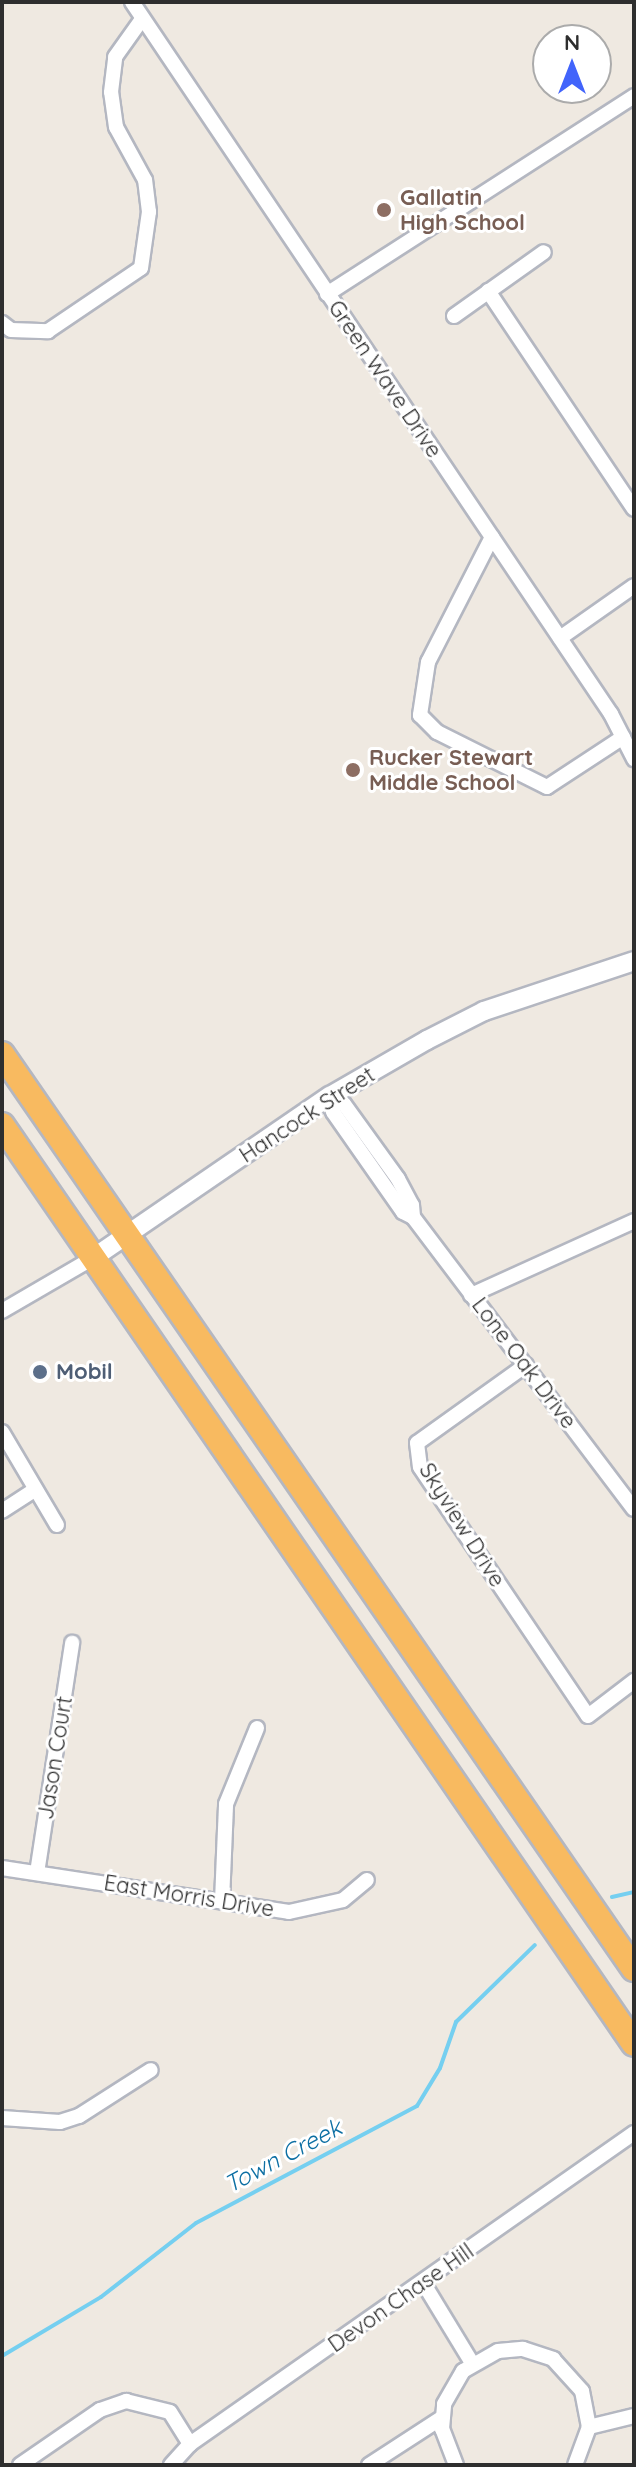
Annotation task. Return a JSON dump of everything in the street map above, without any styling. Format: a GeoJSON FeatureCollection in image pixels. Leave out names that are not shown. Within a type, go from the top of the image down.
{"type":"FeatureCollection","features":[{"type":"Feature","properties":{"kind":"highway"},"geometry":{"type":"LineString","coordinates":[[2,1054],[634,1969]]}},
{"type":"Feature","properties":{"kind":"highway"},"geometry":{"type":"LineString","coordinates":[[2,1125],[634,2044]]}},
{"type":"Feature","properties":{"kind":"street","name":"Green Wave Drive"},"geometry":{"type":"LineString","coordinates":[[132,2],[560,638],[634,759]]}},
{"type":"Feature","properties":{"kind":"street"},"geometry":{"type":"LineString","coordinates":[[2,323],[11,330],[48,331],[141,268],[149,212],[145,180],[116,127],[111,92],[115,57],[142,19]]}},
{"type":"Feature","properties":{"kind":"street"},"geometry":{"type":"LineString","coordinates":[[327,294],[634,96]]}},
{"type":"Feature","properties":{"kind":"street"},"geometry":{"type":"LineString","coordinates":[[454,316],[544,252]]}},
{"type":"Feature","properties":{"kind":"street"},"geometry":{"type":"LineString","coordinates":[[488,291],[634,509]]}},
{"type":"Feature","properties":{"kind":"street"},"geometry":{"type":"LineString","coordinates":[[492,537],[428,662],[420,715],[437,732],[547,787],[623,737]]}},
{"type":"Feature","properties":{"kind":"street"},"geometry":{"type":"LineString","coordinates":[[560,638],[634,586]]}},
{"type":"Feature","properties":{"kind":"street","name":"Hancock Street"},"geometry":{"type":"LineString","coordinates":[[2,1311],[93,1258],[330,1096],[484,1011],[634,961]]}},
{"type":"Feature","properties":{"kind":"street","name":"Lone Oak Drive"},"geometry":{"type":"LineString","coordinates":[[330,1096],[333,1112],[403,1212],[413,1217],[634,1509]]}},
{"type":"Feature","properties":{"kind":"street"},"geometry":{"type":"LineString","coordinates":[[471,1295],[634,1221]]}},
{"type":"Feature","properties":{"kind":"street","name":"Skyview Drive"},"geometry":{"type":"LineString","coordinates":[[526,1365],[417,1443],[420,1467],[588,1716],[634,1681]]}},
{"type":"Feature","properties":{"kind":"street"},"geometry":{"type":"LineString","coordinates":[[2,1432],[33,1491],[57,1525]]}},
{"type":"Feature","properties":{"kind":"street"},"geometry":{"type":"LineString","coordinates":[[2,1511],[33,1491]]}},
{"type":"Feature","properties":{"kind":"street","name":"Jason Court"},"geometry":{"type":"LineString","coordinates":[[37,1873],[72,1643]]}},
{"type":"Feature","properties":{"kind":"street"},"geometry":{"type":"LineString","coordinates":[[222,1901],[226,1804],[257,1728]]}},
{"type":"Feature","properties":{"kind":"street","name":"East Morris Drive"},"geometry":{"type":"LineString","coordinates":[[2,1868],[289,1912],[322,1908],[343,1900],[367,1880]]}},
{"type":"Feature","properties":{"kind":"street"},"geometry":{"type":"LineString","coordinates":[[2,2118],[60,2122],[79,2116],[151,2070]]}},
{"type":"Feature","properties":{"kind":"street","name":"Devon Chase Hill"},"geometry":{"type":"LineString","coordinates":[[171,2465],[190,2444],[424,2284],[634,2133]]}},
{"type":"Feature","properties":{"kind":"street"},"geometry":{"type":"LineString","coordinates":[[424,2284],[472,2363]]}},
{"type":"Feature","properties":{"kind":"street"},"geometry":{"type":"LineString","coordinates":[[456,2465],[445,2445],[444,2404],[472,2363],[498,2351],[523,2349],[553,2359],[582,2391],[589,2427],[575,2465]]}},
{"type":"Feature","properties":{"kind":"street"},"geometry":{"type":"LineString","coordinates":[[20,2465],[100,2410],[126,2401],[170,2412],[190,2444]]}},
{"type":"Feature","properties":{"kind":"street"},"geometry":{"type":"LineString","coordinates":[[589,2427],[634,2416]]}},
{"type":"Feature","properties":{"kind":"street"},"geometry":{"type":"LineString","coordinates":[[369,2465],[443,2417]]}},
{"type":"Feature","properties":{"kind":"waterway","name":"Town Creek"},"geometry":{"type":"LineString","coordinates":[[612,1897],[634,1892]]}},
{"type":"Feature","properties":{"kind":"waterway","name":"Town Creek"},"geometry":{"type":"LineString","coordinates":[[2,2356],[101,2297],[196,2223],[417,2106],[440,2068],[456,2022],[535,1945]]}},
{"type":"Feature","properties":{"kind":"place","name":"Gallatin High School"},"geometry":{"type":"Point","coordinates":[384,210]}},
{"type":"Feature","properties":{"kind":"place","name":"Rucker Stewart Middle School"},"geometry":{"type":"Point","coordinates":[353,770]}},
{"type":"Feature","properties":{"kind":"place","name":"Mobil"},"geometry":{"type":"Point","coordinates":[40,1372]}}]}
